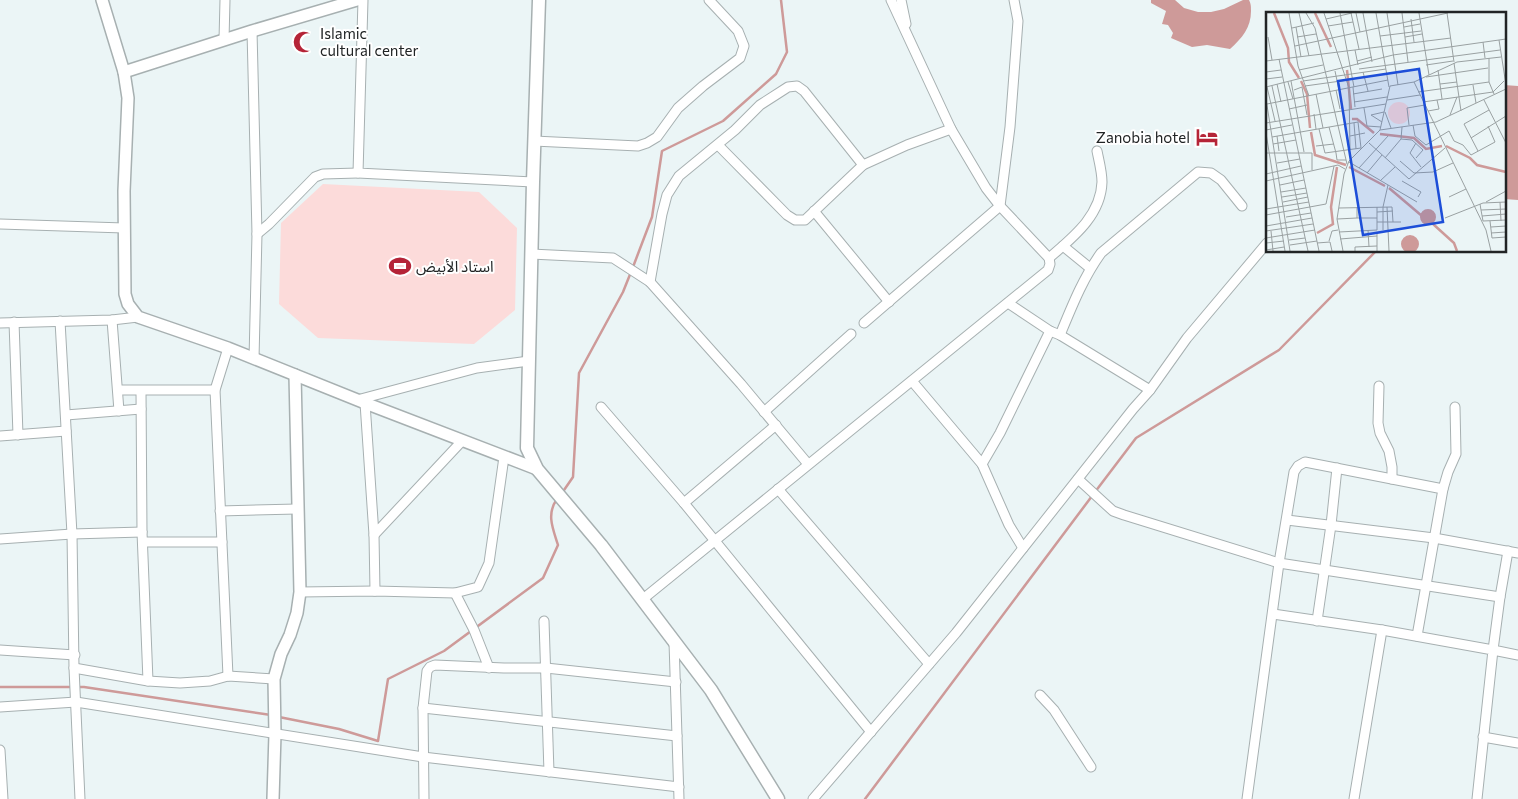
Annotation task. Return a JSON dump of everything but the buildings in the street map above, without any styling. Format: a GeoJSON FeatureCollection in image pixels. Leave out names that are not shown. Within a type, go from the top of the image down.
{"type":"FeatureCollection","features":[{"type":"Feature","properties":{"kind":"main road"},"geometry":{"type":"LineString","coordinates":[[539,0],[532,182],[527,448],[537,469],[548,480],[643,599],[711,690],[778,799]]}},
{"type":"Feature","properties":{"kind":"street"},"geometry":{"type":"LineString","coordinates":[[102,0],[124,72],[128,98],[124,228],[125,294],[128,304],[138,317]]}},
{"type":"Feature","properties":{"kind":"street"},"geometry":{"type":"LineString","coordinates":[[224,40],[225,0]]}},
{"type":"Feature","properties":{"kind":"street"},"geometry":{"type":"LineString","coordinates":[[124,72],[252,31],[326,4],[357,0]]}},
{"type":"Feature","properties":{"kind":"street"},"geometry":{"type":"LineString","coordinates":[[358,173],[363,0]]}},
{"type":"Feature","properties":{"kind":"street"},"geometry":{"type":"LineString","coordinates":[[534,142],[638,146],[657,137],[678,108],[702,86],[740,58],[744,46],[738,31],[708,0]]}},
{"type":"Feature","properties":{"kind":"street"},"geometry":{"type":"LineString","coordinates":[[643,599],[1048,270],[1049,258],[1000,206],[986,188],[951,129],[891,0]]}},
{"type":"Feature","properties":{"kind":"street"},"geometry":{"type":"LineString","coordinates":[[901,0],[909,39]]}},
{"type":"Feature","properties":{"kind":"street"},"geometry":{"type":"LineString","coordinates":[[864,323],[1000,206],[1010,127],[1018,21],[1014,0]]}},
{"type":"Feature","properties":{"kind":"street"},"geometry":{"type":"LineString","coordinates":[[252,31],[256,234],[254,359]]}},
{"type":"Feature","properties":{"kind":"street"},"geometry":{"type":"LineString","coordinates":[[650,282],[667,195],[679,176],[718,145],[760,105],[788,87],[797,86],[804,91],[863,165]]}},
{"type":"Feature","properties":{"kind":"street"},"geometry":{"type":"LineString","coordinates":[[718,145],[787,215],[795,220],[804,220],[863,165],[907,145],[951,129]]}},
{"type":"Feature","properties":{"kind":"street"},"geometry":{"type":"LineString","coordinates":[[1049,258],[1076,236],[1087,222],[1097,204],[1102,183],[1097,151]]}},
{"type":"Feature","properties":{"kind":"street"},"geometry":{"type":"LineString","coordinates":[[1060,335],[1076,294],[1090,268],[1102,252],[1198,172],[1211,173],[1222,180],[1242,206]]}},
{"type":"Feature","properties":{"kind":"street"},"geometry":{"type":"LineString","coordinates":[[256,234],[269,224],[315,177],[322,174],[358,173],[532,182]]}},
{"type":"Feature","properties":{"kind":"street"},"geometry":{"type":"LineString","coordinates":[[814,211],[889,302]]}},
{"type":"Feature","properties":{"kind":"street"},"geometry":{"type":"LineString","coordinates":[[0,224],[124,228]]}},
{"type":"Feature","properties":{"kind":"street"},"geometry":{"type":"LineString","coordinates":[[814,799],[929,664],[1150,390],[1187,338],[1266,244]]}},
{"type":"Feature","properties":{"kind":"street"},"geometry":{"type":"LineString","coordinates":[[1063,246],[1090,268]]}},
{"type":"Feature","properties":{"kind":"street"},"geometry":{"type":"LineString","coordinates":[[531,254],[613,258],[650,282],[808,464]]}},
{"type":"Feature","properties":{"kind":"street"},"geometry":{"type":"LineString","coordinates":[[1008,303],[1050,331],[1060,335],[1150,390]]}},
{"type":"Feature","properties":{"kind":"street"},"geometry":{"type":"LineString","coordinates":[[0,322],[112,320],[138,317],[228,348],[361,402],[537,469]]}},
{"type":"Feature","properties":{"kind":"street"},"geometry":{"type":"LineString","coordinates":[[112,320],[119,411]]}},
{"type":"Feature","properties":{"kind":"street"},"geometry":{"type":"LineString","coordinates":[[60,321],[72,534],[80,799]]}},
{"type":"Feature","properties":{"kind":"street"},"geometry":{"type":"LineString","coordinates":[[14,322],[18,434]]}},
{"type":"Feature","properties":{"kind":"street"},"geometry":{"type":"LineString","coordinates":[[982,464],[1000,433],[1050,331]]}},
{"type":"Feature","properties":{"kind":"street"},"geometry":{"type":"LineString","coordinates":[[764,412],[851,334]]}},
{"type":"Feature","properties":{"kind":"street"},"geometry":{"type":"LineString","coordinates":[[228,348],[215,390],[228,676]]}},
{"type":"Feature","properties":{"kind":"street"},"geometry":{"type":"LineString","coordinates":[[361,402],[477,368],[529,361]]}},
{"type":"Feature","properties":{"kind":"street"},"geometry":{"type":"LineString","coordinates":[[273,799],[274,679],[281,654],[297,613],[300,592],[294,374]]}},
{"type":"Feature","properties":{"kind":"street"},"geometry":{"type":"LineString","coordinates":[[912,380],[982,464],[1009,525],[1023,548]]}},
{"type":"Feature","properties":{"kind":"street"},"geometry":{"type":"LineString","coordinates":[[1380,386],[1378,403],[1380,432],[1389,452],[1392,479]]}},
{"type":"Feature","properties":{"kind":"street"},"geometry":{"type":"LineString","coordinates":[[118,390],[215,390]]}},
{"type":"Feature","properties":{"kind":"street"},"geometry":{"type":"LineString","coordinates":[[141,391],[142,542],[148,681]]}},
{"type":"Feature","properties":{"kind":"street"},"geometry":{"type":"LineString","coordinates":[[361,402],[374,534],[376,591]]}},
{"type":"Feature","properties":{"kind":"street"},"geometry":{"type":"LineString","coordinates":[[600,406],[684,503],[871,732]]}},
{"type":"Feature","properties":{"kind":"street"},"geometry":{"type":"LineString","coordinates":[[1417,636],[1443,488],[1456,454],[1455,407]]}},
{"type":"Feature","properties":{"kind":"street"},"geometry":{"type":"LineString","coordinates":[[66,416],[141,409]]}},
{"type":"Feature","properties":{"kind":"street"},"geometry":{"type":"LineString","coordinates":[[684,503],[776,425]]}},
{"type":"Feature","properties":{"kind":"street"},"geometry":{"type":"LineString","coordinates":[[0,436],[66,431]]}},
{"type":"Feature","properties":{"kind":"street"},"geometry":{"type":"LineString","coordinates":[[374,534],[462,441]]}},
{"type":"Feature","properties":{"kind":"street"},"geometry":{"type":"LineString","coordinates":[[300,592],[455,593],[478,586],[489,563],[504,457]]}},
{"type":"Feature","properties":{"kind":"street"},"geometry":{"type":"LineString","coordinates":[[1248,799],[1294,472],[1298,466],[1305,462],[1443,488]]}},
{"type":"Feature","properties":{"kind":"street"},"geometry":{"type":"LineString","coordinates":[[1317,621],[1337,468]]}},
{"type":"Feature","properties":{"kind":"street"},"geometry":{"type":"LineString","coordinates":[[1078,479],[1113,510],[1124,515],[1280,563],[1500,597]]}},
{"type":"Feature","properties":{"kind":"street"},"geometry":{"type":"LineString","coordinates":[[778,489],[929,664]]}},
{"type":"Feature","properties":{"kind":"street"},"geometry":{"type":"LineString","coordinates":[[220,511],[297,509]]}},
{"type":"Feature","properties":{"kind":"street"},"geometry":{"type":"LineString","coordinates":[[1287,520],[1434,538],[1518,553]]}},
{"type":"Feature","properties":{"kind":"street"},"geometry":{"type":"LineString","coordinates":[[0,539],[142,532]]}},
{"type":"Feature","properties":{"kind":"street"},"geometry":{"type":"LineString","coordinates":[[142,542],[222,542]]}},
{"type":"Feature","properties":{"kind":"street"},"geometry":{"type":"LineString","coordinates":[[1477,799],[1500,597],[1508,551]]}},
{"type":"Feature","properties":{"kind":"street"},"geometry":{"type":"LineString","coordinates":[[455,593],[474,630],[489,668]]}},
{"type":"Feature","properties":{"kind":"street"},"geometry":{"type":"LineString","coordinates":[[1273,614],[1382,630],[1518,655]]}},
{"type":"Feature","properties":{"kind":"street"},"geometry":{"type":"LineString","coordinates":[[544,621],[549,772]]}},
{"type":"Feature","properties":{"kind":"street"},"geometry":{"type":"LineString","coordinates":[[1354,799],[1382,630]]}},
{"type":"Feature","properties":{"kind":"street"},"geometry":{"type":"LineString","coordinates":[[674,640],[679,799]]}},
{"type":"Feature","properties":{"kind":"street"},"geometry":{"type":"LineString","coordinates":[[0,650],[75,655]]}},
{"type":"Feature","properties":{"kind":"street"},"geometry":{"type":"LineString","coordinates":[[424,799],[423,708],[427,671],[430,667],[435,665],[489,668],[546,668],[676,682]]}},
{"type":"Feature","properties":{"kind":"street"},"geometry":{"type":"LineString","coordinates":[[75,671],[148,681],[195,682],[210,681],[228,676],[274,679]]}},
{"type":"Feature","properties":{"kind":"street"},"geometry":{"type":"LineString","coordinates":[[1040,695],[1054,710],[1092,767]]}},
{"type":"Feature","properties":{"kind":"street"},"geometry":{"type":"LineString","coordinates":[[0,707],[76,702],[275,732],[423,757],[679,787]]}},
{"type":"Feature","properties":{"kind":"street"},"geometry":{"type":"LineString","coordinates":[[423,708],[677,736]]}},
{"type":"Feature","properties":{"kind":"street"},"geometry":{"type":"LineString","coordinates":[[1483,737],[1518,743]]}},
{"type":"Feature","properties":{"kind":"street"},"geometry":{"type":"LineString","coordinates":[[0,750],[3,799]]}},
{"type":"Feature","properties":{"kind":"shaded area"},"geometry":{"type":"Polygon","coordinates":[[[1151,0],[1175,0],[1184,8],[1198,12],[1211,12],[1224,9],[1243,0],[1249,0],[1251,17],[1245,32],[1230,49],[1207,45],[1192,47],[1171,38],[1173,33],[1168,25],[1162,24],[1166,11],[1151,3],[1151,0]]]}},
{"type":"Feature","properties":{"kind":"shaded area"},"geometry":{"type":"Polygon","coordinates":[[[1506,85],[1518,86],[1518,200],[1506,199],[1506,85]]]}},
{"type":"Feature","properties":{"kind":"shaded area"},"geometry":{"type":"Polygon","coordinates":[[[323,184],[479,192],[517,228],[515,310],[474,344],[318,338],[279,304],[281,223],[323,184]]]}},
{"type":"Feature","properties":{"kind":"waterway"},"geometry":{"type":"LineString","coordinates":[[633,267],[652,217],[662,151],[723,121],[776,74],[787,52],[781,0]]}},
{"type":"Feature","properties":{"kind":"waterway"},"geometry":{"type":"LineString","coordinates":[[1095,492],[1136,438],[1279,350],[1375,252]]}},
{"type":"Feature","properties":{"kind":"waterway"},"geometry":{"type":"LineString","coordinates":[[562,493],[573,477],[579,373],[623,292],[631,272]]}},
{"type":"Feature","properties":{"kind":"waterway"},"geometry":{"type":"LineString","coordinates":[[865,799],[1092,496]]}},
{"type":"Feature","properties":{"kind":"waterway"},"geometry":{"type":"LineString","coordinates":[[279,717],[339,729],[378,741],[388,679],[444,651],[543,578],[558,545],[551,516],[557,499]]}},
{"type":"Feature","properties":{"kind":"waterway"},"geometry":{"type":"LineString","coordinates":[[0,687],[84,687],[271,715]]}},
{"type":"Feature","properties":{"kind":"place","name":"Islamic cultural center"},"geometry":{"type":"Point","coordinates":[304,42]}},
{"type":"Feature","properties":{"kind":"place","name":"Zanobia hotel"},"geometry":{"type":"Point","coordinates":[1207,137]}},
{"type":"Feature","properties":{"kind":"place","name":"استاد الأبيض"},"geometry":{"type":"Point","coordinates":[400,266]}}]}
